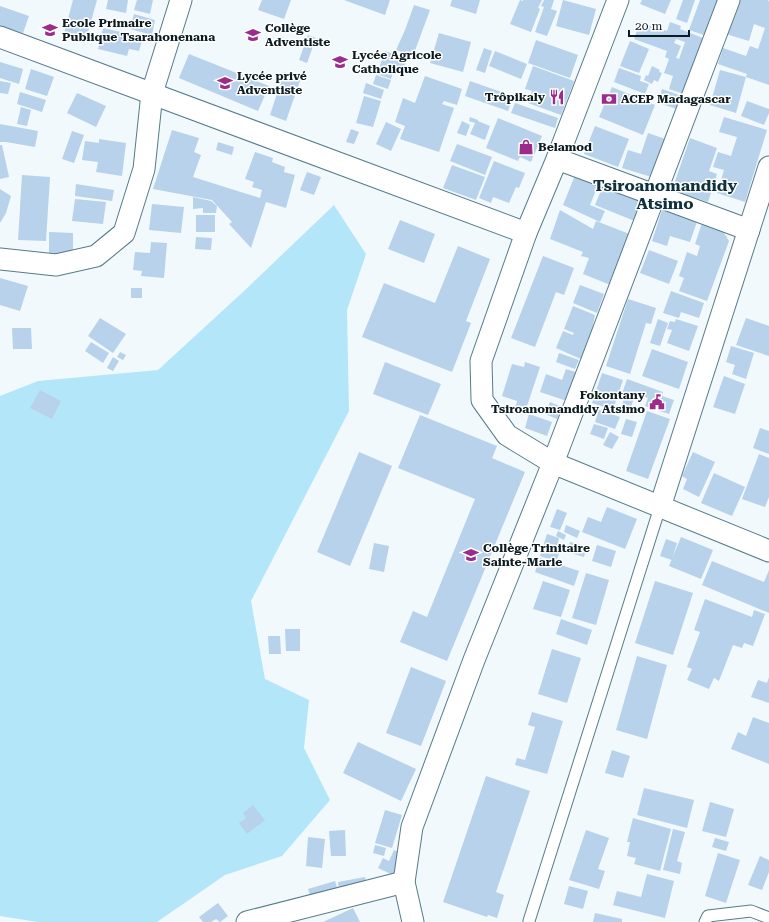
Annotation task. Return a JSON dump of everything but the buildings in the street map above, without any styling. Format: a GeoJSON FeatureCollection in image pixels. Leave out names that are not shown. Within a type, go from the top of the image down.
{"type":"FeatureCollection","features":[{"type":"Feature","properties":{"kind":"street"},"geometry":{"type":"LineString","coordinates":[[0,259],[56,265],[96,256],[124,233],[144,169],[152,93],[181,0]]}},
{"type":"Feature","properties":{"kind":"street"},"geometry":{"type":"LineString","coordinates":[[618,0],[557,159],[526,233],[481,361],[482,400],[507,435],[554,463],[660,507],[768,549]]}},
{"type":"Feature","properties":{"kind":"street"},"geometry":{"type":"LineString","coordinates":[[413,922],[404,882],[412,827],[474,660],[554,463],[730,0]]}},
{"type":"Feature","properties":{"kind":"street"},"geometry":{"type":"LineString","coordinates":[[0,37],[526,233]]}},
{"type":"Feature","properties":{"kind":"street"},"geometry":{"type":"LineString","coordinates":[[557,159],[655,197],[749,230]]}},
{"type":"Feature","properties":{"kind":"street"},"geometry":{"type":"LineString","coordinates":[[660,507],[769,167]]}},
{"type":"Feature","properties":{"kind":"street"},"geometry":{"type":"LineString","coordinates":[[247,922],[404,882]]}},
{"type":"Feature","properties":{"kind":"lane"},"geometry":{"type":"LineString","coordinates":[[529,921],[660,507]]}},
{"type":"Feature","properties":{"kind":"lane"},"geometry":{"type":"LineString","coordinates":[[705,922],[708,916],[751,911],[769,918]]}},
{"type":"Feature","properties":{"kind":"shaded area"},"geometry":{"type":"Polygon","coordinates":[[[334,205],[366,254],[347,310],[349,411],[251,601],[265,679],[309,700],[304,748],[330,800],[282,856],[225,875],[157,922],[38,922],[0,916],[0,396],[38,381],[158,370],[334,205]]]}},
{"type":"Feature","properties":{"kind":"place","name":"Ecole Primaire Publique Tsarahonenana"},"geometry":{"type":"Point","coordinates":[50,30]}},
{"type":"Feature","properties":{"kind":"place","name":"Collège Adventiste"},"geometry":{"type":"Point","coordinates":[253,35]}},
{"type":"Feature","properties":{"kind":"place","name":"Lycée Agricole Catholique"},"geometry":{"type":"Point","coordinates":[340,62]}},
{"type":"Feature","properties":{"kind":"place","name":"Lycée privé Adventiste"},"geometry":{"type":"Point","coordinates":[225,83]}},
{"type":"Feature","properties":{"kind":"place","name":"Trôpikaly"},"geometry":{"type":"Point","coordinates":[557,97]}},
{"type":"Feature","properties":{"kind":"place","name":"ACEP Madagascar"},"geometry":{"type":"Point","coordinates":[609,99]}},
{"type":"Feature","properties":{"kind":"place","name":"Belamod"},"geometry":{"type":"Point","coordinates":[526,147]}},
{"type":"Feature","properties":{"kind":"place","name":"Fokontany Tsiroanomandidy Atsimo"},"geometry":{"type":"Point","coordinates":[657,402]}},
{"type":"Feature","properties":{"kind":"place","name":"Collège Trinitaire Sainte-Marie"},"geometry":{"type":"Point","coordinates":[471,555]}},
{"type":"Feature","properties":{"kind":"district","name":"Tsiroanomandidy Atsimo"},"geometry":{"type":"Point","coordinates":[665,194]}}]}
